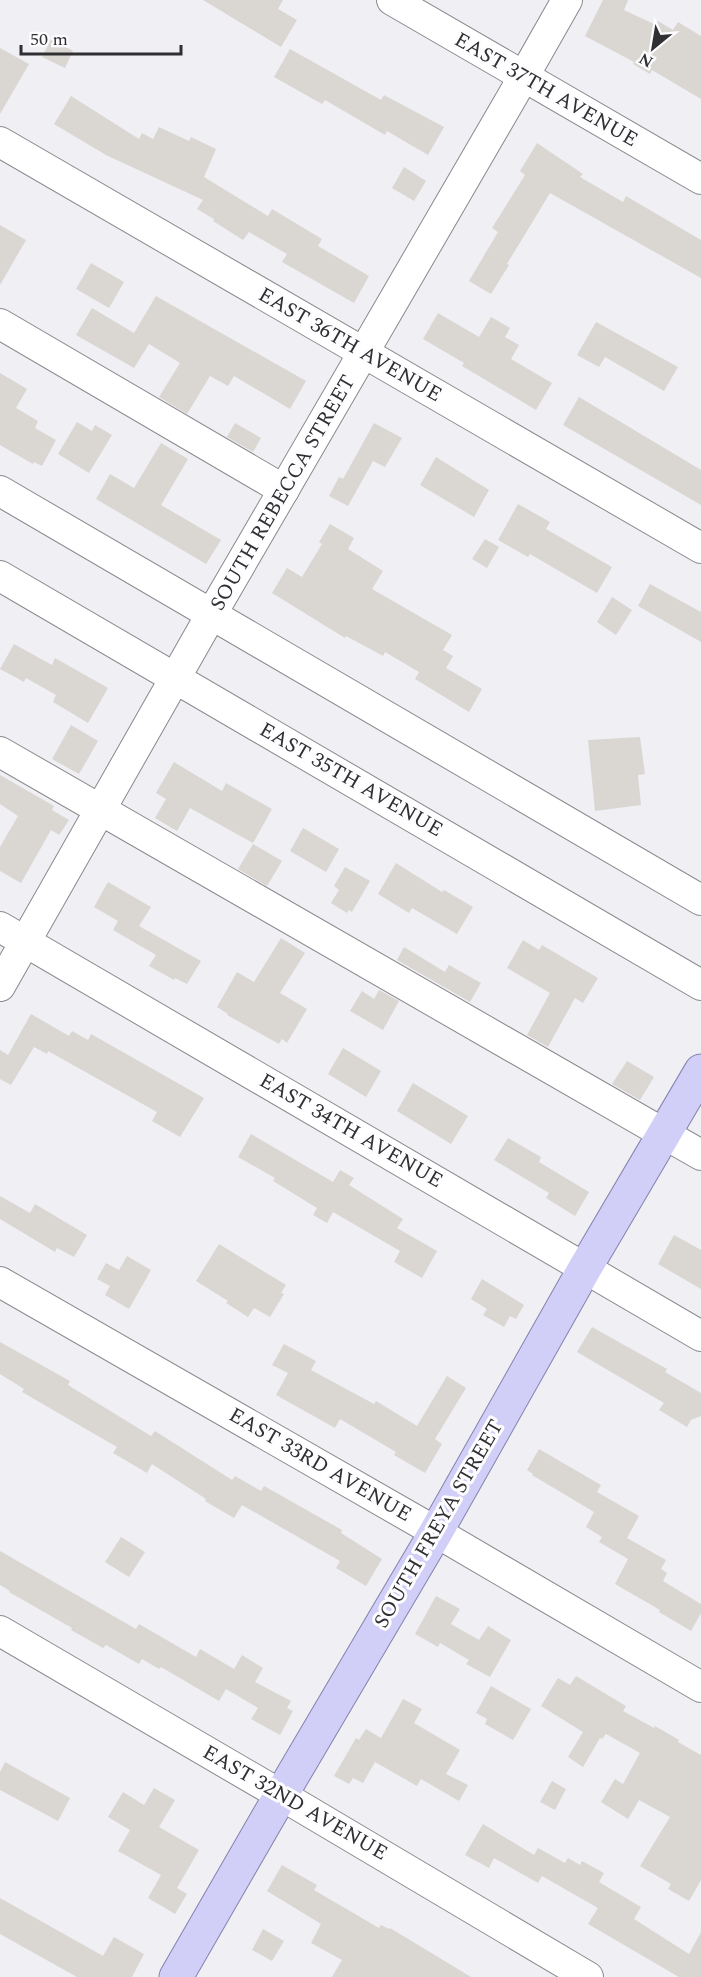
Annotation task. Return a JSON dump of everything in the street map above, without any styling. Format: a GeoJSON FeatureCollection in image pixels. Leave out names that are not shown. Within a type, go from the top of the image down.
{"type":"FeatureCollection","features":[{"type":"Feature","properties":{"kind":"main road","name":"SOUTH FREYA STREET"},"geometry":{"type":"LineString","coordinates":[[177,1977],[701,1071]]}},
{"type":"Feature","properties":{"kind":"street","name":"EAST 37TH AVENUE"},"geometry":{"type":"LineString","coordinates":[[392,0],[701,180]]}},
{"type":"Feature","properties":{"kind":"street","name":"SOUTH REBECCA STREET"},"geometry":{"type":"LineString","coordinates":[[0,986],[13,934],[100,810],[567,0]]}},
{"type":"Feature","properties":{"kind":"street","name":"EAST 36TH AVENUE"},"geometry":{"type":"LineString","coordinates":[[0,142],[701,548]]}},
{"type":"Feature","properties":{"kind":"street"},"geometry":{"type":"LineString","coordinates":[[0,324],[284,490]]}},
{"type":"Feature","properties":{"kind":"street"},"geometry":{"type":"LineString","coordinates":[[0,492],[701,900]]}},
{"type":"Feature","properties":{"kind":"street","name":"EAST 35TH AVENUE"},"geometry":{"type":"LineString","coordinates":[[0,576],[701,985]]}},
{"type":"Feature","properties":{"kind":"street"},"geometry":{"type":"LineString","coordinates":[[0,752],[701,1155]]}},
{"type":"Feature","properties":{"kind":"street","name":"EAST 34TH AVENUE"},"geometry":{"type":"LineString","coordinates":[[13,934],[701,1336]]}},
{"type":"Feature","properties":{"kind":"street","name":"EAST 33RD AVENUE"},"geometry":{"type":"LineString","coordinates":[[0,1282],[701,1687]]}},
{"type":"Feature","properties":{"kind":"street","name":"EAST 32ND AVENUE"},"geometry":{"type":"LineString","coordinates":[[0,1631],[281,1794],[588,1977]]}},
{"type":"Feature","properties":{"kind":"building"},"geometry":{"type":"Polygon","coordinates":[[[203,0],[283,0],[278,9],[297,20],[281,47],[203,0]]]}},
{"type":"Feature","properties":{"kind":"building"},"geometry":{"type":"Polygon","coordinates":[[[603,0],[628,0],[624,10],[656,25],[658,21],[673,30],[678,22],[701,36],[701,99],[652,70],[650,74],[633,64],[634,62],[585,36],[603,0]]]}},
{"type":"Feature","properties":{"kind":"building"},"geometry":{"type":"Polygon","coordinates":[[[51,39],[73,51],[65,68],[42,57],[51,39]]]}},
{"type":"Feature","properties":{"kind":"building"},"geometry":{"type":"Polygon","coordinates":[[[0,48],[29,64],[0,114],[0,48]]]}},
{"type":"Feature","properties":{"kind":"building"},"geometry":{"type":"Polygon","coordinates":[[[290,49],[381,100],[384,95],[444,127],[428,155],[387,131],[385,135],[325,100],[322,104],[274,77],[290,49]]]}},
{"type":"Feature","properties":{"kind":"building"},"geometry":{"type":"Polygon","coordinates":[[[71,96],[139,139],[142,133],[153,139],[159,127],[189,141],[191,137],[216,149],[204,177],[268,216],[272,209],[322,239],[318,246],[369,276],[354,303],[282,262],[287,254],[249,232],[243,240],[213,221],[214,219],[197,209],[203,200],[106,155],[54,124],[71,96]]]}},
{"type":"Feature","properties":{"kind":"building"},"geometry":{"type":"Polygon","coordinates":[[[537,143],[583,174],[580,177],[623,202],[626,196],[701,240],[701,278],[550,193],[491,294],[469,281],[498,232],[492,228],[525,175],[520,171],[537,143]]]}},
{"type":"Feature","properties":{"kind":"building"},"geometry":{"type":"Polygon","coordinates":[[[404,167],[426,181],[414,201],[392,188],[404,167]]]}},
{"type":"Feature","properties":{"kind":"building"},"geometry":{"type":"Polygon","coordinates":[[[0,225],[26,240],[0,285],[0,225]]]}},
{"type":"Feature","properties":{"kind":"building"},"geometry":{"type":"Polygon","coordinates":[[[91,263],[124,282],[109,308],[76,289],[91,263]]]}},
{"type":"Feature","properties":{"kind":"building"},"geometry":{"type":"Polygon","coordinates":[[[156,296],[306,381],[290,409],[234,376],[228,386],[210,376],[187,414],[159,397],[180,363],[149,344],[134,368],[76,335],[92,308],[134,333],[156,296]]]}},
{"type":"Feature","properties":{"kind":"building"},"geometry":{"type":"Polygon","coordinates":[[[438,313],[479,337],[491,317],[510,328],[505,337],[519,345],[511,359],[552,383],[536,410],[462,366],[464,363],[423,339],[438,313]]]}},
{"type":"Feature","properties":{"kind":"building"},"geometry":{"type":"Polygon","coordinates":[[[596,322],[678,367],[664,391],[605,357],[599,367],[577,355],[596,322]]]}},
{"type":"Feature","properties":{"kind":"building"},"geometry":{"type":"Polygon","coordinates":[[[0,373],[27,389],[16,408],[38,421],[35,428],[56,440],[42,466],[34,462],[33,464],[0,445],[0,373]]]}},
{"type":"Feature","properties":{"kind":"building"},"geometry":{"type":"Polygon","coordinates":[[[579,397],[701,470],[701,505],[563,425],[579,397]]]}},
{"type":"Feature","properties":{"kind":"building"},"geometry":{"type":"Polygon","coordinates":[[[77,422],[92,431],[95,425],[112,435],[89,473],[58,454],[77,422]]]}},
{"type":"Feature","properties":{"kind":"building"},"geometry":{"type":"Polygon","coordinates":[[[235,423],[261,438],[253,452],[227,437],[235,423]]]}},
{"type":"Feature","properties":{"kind":"building"},"geometry":{"type":"Polygon","coordinates":[[[374,423],[402,438],[385,467],[373,461],[348,506],[329,496],[339,477],[343,479],[374,423]]]}},
{"type":"Feature","properties":{"kind":"building"},"geometry":{"type":"Polygon","coordinates":[[[161,443],[188,459],[161,505],[221,540],[206,564],[96,499],[110,474],[134,488],[161,443]]]}},
{"type":"Feature","properties":{"kind":"building"},"geometry":{"type":"Polygon","coordinates":[[[436,457],[489,490],[474,517],[420,485],[436,457]]]}},
{"type":"Feature","properties":{"kind":"building"},"geometry":{"type":"Polygon","coordinates":[[[518,504],[550,522],[546,529],[612,567],[597,593],[530,554],[528,557],[498,540],[518,504]]]}},
{"type":"Feature","properties":{"kind":"building"},"geometry":{"type":"Polygon","coordinates":[[[330,524],[354,538],[348,549],[383,571],[372,589],[452,635],[443,650],[453,656],[446,668],[482,689],[469,712],[415,679],[419,672],[385,652],[383,656],[346,636],[345,638],[272,593],[287,568],[302,577],[322,544],[319,542],[330,524]]]}},
{"type":"Feature","properties":{"kind":"building"},"geometry":{"type":"Polygon","coordinates":[[[485,539],[499,547],[487,568],[472,559],[485,539]]]}},
{"type":"Feature","properties":{"kind":"building"},"geometry":{"type":"Polygon","coordinates":[[[650,584],[701,612],[701,642],[638,606],[650,584]]]}},
{"type":"Feature","properties":{"kind":"building"},"geometry":{"type":"Polygon","coordinates":[[[612,597],[632,610],[616,635],[597,622],[612,597]]]}},
{"type":"Feature","properties":{"kind":"building"},"geometry":{"type":"Polygon","coordinates":[[[14,644],[52,665],[55,658],[108,688],[88,723],[53,702],[56,695],[26,678],[24,682],[0,669],[14,644]]]}},
{"type":"Feature","properties":{"kind":"building"},"geometry":{"type":"Polygon","coordinates":[[[71,725],[98,741],[79,774],[52,759],[71,725]]]}},
{"type":"Feature","properties":{"kind":"building"},"geometry":{"type":"Polygon","coordinates":[[[640,737],[645,774],[638,775],[641,805],[595,811],[588,740],[640,737]]]}},
{"type":"Feature","properties":{"kind":"building"},"geometry":{"type":"Polygon","coordinates":[[[174,762],[222,791],[226,783],[272,809],[253,843],[190,808],[177,831],[155,818],[166,799],[156,793],[174,762]]]}},
{"type":"Feature","properties":{"kind":"building"},"geometry":{"type":"Polygon","coordinates":[[[0,775],[54,806],[52,810],[69,820],[59,835],[51,830],[21,883],[0,871],[0,847],[18,816],[0,804],[0,775]]]}},
{"type":"Feature","properties":{"kind":"building"},"geometry":{"type":"Polygon","coordinates":[[[303,828],[339,849],[326,872],[290,851],[303,828]]]}},
{"type":"Feature","properties":{"kind":"building"},"geometry":{"type":"Polygon","coordinates":[[[253,844],[282,861],[267,886],[238,869],[253,844]]]}},
{"type":"Feature","properties":{"kind":"building"},"geometry":{"type":"Polygon","coordinates":[[[396,863],[442,892],[444,890],[473,907],[457,934],[412,908],[409,913],[378,894],[396,863]]]}},
{"type":"Feature","properties":{"kind":"building"},"geometry":{"type":"Polygon","coordinates":[[[345,867],[370,881],[352,912],[349,910],[347,913],[331,903],[339,890],[334,886],[345,867]]]}},
{"type":"Feature","properties":{"kind":"building"},"geometry":{"type":"Polygon","coordinates":[[[108,882],[151,907],[139,926],[201,961],[187,984],[175,978],[174,980],[149,966],[156,955],[113,930],[118,921],[94,907],[108,882]]]}},
{"type":"Feature","properties":{"kind":"building"},"geometry":{"type":"Polygon","coordinates":[[[281,938],[305,953],[280,993],[307,1009],[287,1043],[282,1039],[279,1044],[217,1007],[237,972],[254,982],[281,938]]]}},
{"type":"Feature","properties":{"kind":"building"},"geometry":{"type":"Polygon","coordinates":[[[523,940],[539,950],[542,945],[598,978],[583,1003],[575,998],[548,1047],[527,1035],[550,993],[507,968],[523,940]]]}},
{"type":"Feature","properties":{"kind":"building"},"geometry":{"type":"Polygon","coordinates":[[[404,947],[445,972],[449,965],[481,983],[470,1002],[397,960],[404,947]]]}},
{"type":"Feature","properties":{"kind":"building"},"geometry":{"type":"Polygon","coordinates":[[[379,990],[399,1001],[383,1030],[350,1011],[362,991],[374,999],[379,990]]]}},
{"type":"Feature","properties":{"kind":"building"},"geometry":{"type":"Polygon","coordinates":[[[31,1014],[69,1036],[72,1031],[88,1040],[91,1034],[204,1098],[180,1137],[152,1121],[157,1112],[48,1051],[47,1054],[34,1047],[11,1085],[0,1079],[0,1050],[8,1055],[31,1014]]]}},
{"type":"Feature","properties":{"kind":"building"},"geometry":{"type":"Polygon","coordinates":[[[343,1048],[381,1071],[366,1097],[328,1074],[343,1048]]]}},
{"type":"Feature","properties":{"kind":"building"},"geometry":{"type":"Polygon","coordinates":[[[627,1061],[654,1077],[640,1100],[612,1084],[627,1061]]]}},
{"type":"Feature","properties":{"kind":"building"},"geometry":{"type":"Polygon","coordinates":[[[413,1083],[468,1116],[451,1144],[397,1111],[413,1083]]]}},
{"type":"Feature","properties":{"kind":"building"},"geometry":{"type":"Polygon","coordinates":[[[251,1134],[333,1182],[340,1170],[354,1178],[349,1185],[403,1219],[397,1228],[437,1251],[422,1278],[394,1262],[400,1251],[333,1212],[327,1223],[313,1215],[317,1208],[273,1181],[275,1178],[238,1157],[251,1134]]]}},
{"type":"Feature","properties":{"kind":"building"},"geometry":{"type":"Polygon","coordinates":[[[508,1138],[541,1157],[539,1162],[589,1192],[575,1216],[546,1198],[549,1193],[494,1160],[508,1138]]]}},
{"type":"Feature","properties":{"kind":"building"},"geometry":{"type":"Polygon","coordinates":[[[0,1196],[30,1213],[35,1204],[87,1235],[74,1257],[57,1248],[55,1252],[0,1219],[0,1196]]]}},
{"type":"Feature","properties":{"kind":"building"},"geometry":{"type":"Polygon","coordinates":[[[674,1235],[701,1250],[701,1289],[658,1264],[674,1235]]]}},
{"type":"Feature","properties":{"kind":"building"},"geometry":{"type":"Polygon","coordinates":[[[219,1244],[286,1285],[281,1293],[284,1294],[270,1317],[254,1308],[248,1317],[196,1281],[219,1244]]]}},
{"type":"Feature","properties":{"kind":"building"},"geometry":{"type":"Polygon","coordinates":[[[127,1256],[151,1270],[129,1309],[105,1295],[110,1286],[97,1279],[106,1263],[119,1270],[127,1256]]]}},
{"type":"Feature","properties":{"kind":"building"},"geometry":{"type":"Polygon","coordinates":[[[482,1279],[524,1305],[516,1319],[510,1316],[504,1327],[483,1315],[487,1309],[471,1299],[482,1279]]]}},
{"type":"Feature","properties":{"kind":"building"},"geometry":{"type":"Polygon","coordinates":[[[592,1327],[667,1369],[665,1372],[701,1393],[701,1416],[691,1420],[687,1427],[659,1410],[664,1403],[577,1352],[592,1327]]]}},
{"type":"Feature","properties":{"kind":"building"},"geometry":{"type":"Polygon","coordinates":[[[0,1342],[70,1381],[68,1385],[151,1436],[155,1431],[232,1480],[235,1476],[261,1491],[264,1486],[342,1530],[341,1533],[382,1559],[366,1586],[336,1568],[340,1561],[242,1505],[234,1518],[152,1464],[147,1473],[113,1453],[117,1447],[22,1392],[24,1389],[0,1374],[0,1342]]]}},
{"type":"Feature","properties":{"kind":"building"},"geometry":{"type":"Polygon","coordinates":[[[284,1344],[316,1361],[311,1370],[374,1404],[376,1401],[417,1426],[447,1376],[466,1388],[435,1439],[442,1444],[425,1473],[394,1455],[396,1452],[340,1419],[335,1428],[276,1395],[288,1373],[272,1365],[284,1344]]]}},
{"type":"Feature","properties":{"kind":"building"},"geometry":{"type":"Polygon","coordinates":[[[539,1449],[601,1485],[597,1492],[639,1516],[627,1538],[666,1560],[661,1569],[667,1573],[663,1581],[701,1604],[701,1613],[691,1631],[615,1584],[628,1559],[599,1542],[602,1537],[586,1527],[594,1512],[527,1470],[539,1449]]]}},
{"type":"Feature","properties":{"kind":"building"},"geometry":{"type":"Polygon","coordinates":[[[121,1537],[145,1552],[129,1577],[105,1562],[121,1537]]]}},
{"type":"Feature","properties":{"kind":"building"},"geometry":{"type":"Polygon","coordinates":[[[0,1551],[136,1629],[139,1624],[196,1657],[200,1649],[234,1669],[242,1655],[263,1668],[255,1682],[291,1701],[287,1708],[293,1711],[280,1735],[251,1719],[258,1708],[226,1689],[219,1701],[161,1667],[159,1669],[142,1659],[139,1664],[106,1645],[103,1648],[9,1592],[0,1585],[0,1551]]]}},
{"type":"Feature","properties":{"kind":"building"},"geometry":{"type":"Polygon","coordinates":[[[436,1596],[460,1609],[451,1624],[479,1640],[488,1626],[511,1640],[490,1677],[466,1664],[469,1660],[440,1643],[438,1647],[415,1634],[436,1596]]]}},
{"type":"Feature","properties":{"kind":"building"},"geometry":{"type":"Polygon","coordinates":[[[576,1676],[626,1706],[623,1711],[654,1728],[655,1726],[701,1755],[701,1880],[689,1901],[668,1889],[671,1884],[640,1866],[670,1817],[639,1800],[628,1819],[601,1802],[615,1779],[623,1784],[640,1753],[606,1734],[602,1739],[600,1738],[583,1767],[568,1757],[583,1732],[541,1706],[558,1678],[570,1685],[576,1676]]]}},
{"type":"Feature","properties":{"kind":"building"},"geometry":{"type":"Polygon","coordinates":[[[491,1686],[531,1709],[513,1740],[485,1724],[487,1719],[476,1713],[491,1686]]]}},
{"type":"Feature","properties":{"kind":"building"},"geometry":{"type":"Polygon","coordinates":[[[403,1699],[422,1709],[414,1723],[460,1750],[446,1774],[468,1785],[459,1801],[421,1779],[417,1786],[375,1762],[363,1783],[353,1778],[349,1784],[334,1776],[356,1738],[359,1740],[366,1729],[381,1738],[403,1699]]]}},
{"type":"Feature","properties":{"kind":"building"},"geometry":{"type":"Polygon","coordinates":[[[5,1762],[70,1798],[58,1821],[0,1790],[0,1772],[5,1762]]]}},
{"type":"Feature","properties":{"kind":"building"},"geometry":{"type":"Polygon","coordinates":[[[552,1781],[566,1789],[555,1810],[540,1802],[552,1781]]]}},
{"type":"Feature","properties":{"kind":"building"},"geometry":{"type":"Polygon","coordinates":[[[154,1788],[175,1800],[159,1827],[199,1850],[177,1888],[187,1894],[175,1914],[148,1898],[161,1875],[118,1851],[130,1830],[108,1817],[123,1792],[144,1805],[154,1788]]]}},
{"type":"Feature","properties":{"kind":"building"},"geometry":{"type":"Polygon","coordinates":[[[483,1824],[534,1855],[538,1848],[565,1863],[568,1858],[580,1865],[582,1861],[604,1873],[599,1882],[641,1907],[634,1919],[689,1954],[701,1932],[701,1977],[679,1977],[588,1924],[598,1908],[542,1876],[538,1883],[494,1858],[489,1868],[465,1855],[483,1824]]]}},
{"type":"Feature","properties":{"kind":"building"},"geometry":{"type":"Polygon","coordinates":[[[282,1865],[317,1885],[314,1890],[379,1928],[381,1925],[390,1928],[471,1977],[332,1977],[342,1960],[311,1943],[321,1924],[267,1891],[282,1865]]]}},
{"type":"Feature","properties":{"kind":"building"},"geometry":{"type":"Polygon","coordinates":[[[0,1898],[103,1956],[114,1937],[144,1954],[132,1977],[77,1977],[0,1934],[0,1898]]]}},
{"type":"Feature","properties":{"kind":"building"},"geometry":{"type":"Polygon","coordinates":[[[263,1929],[284,1941],[272,1961],[252,1950],[263,1929]]]}}]}
